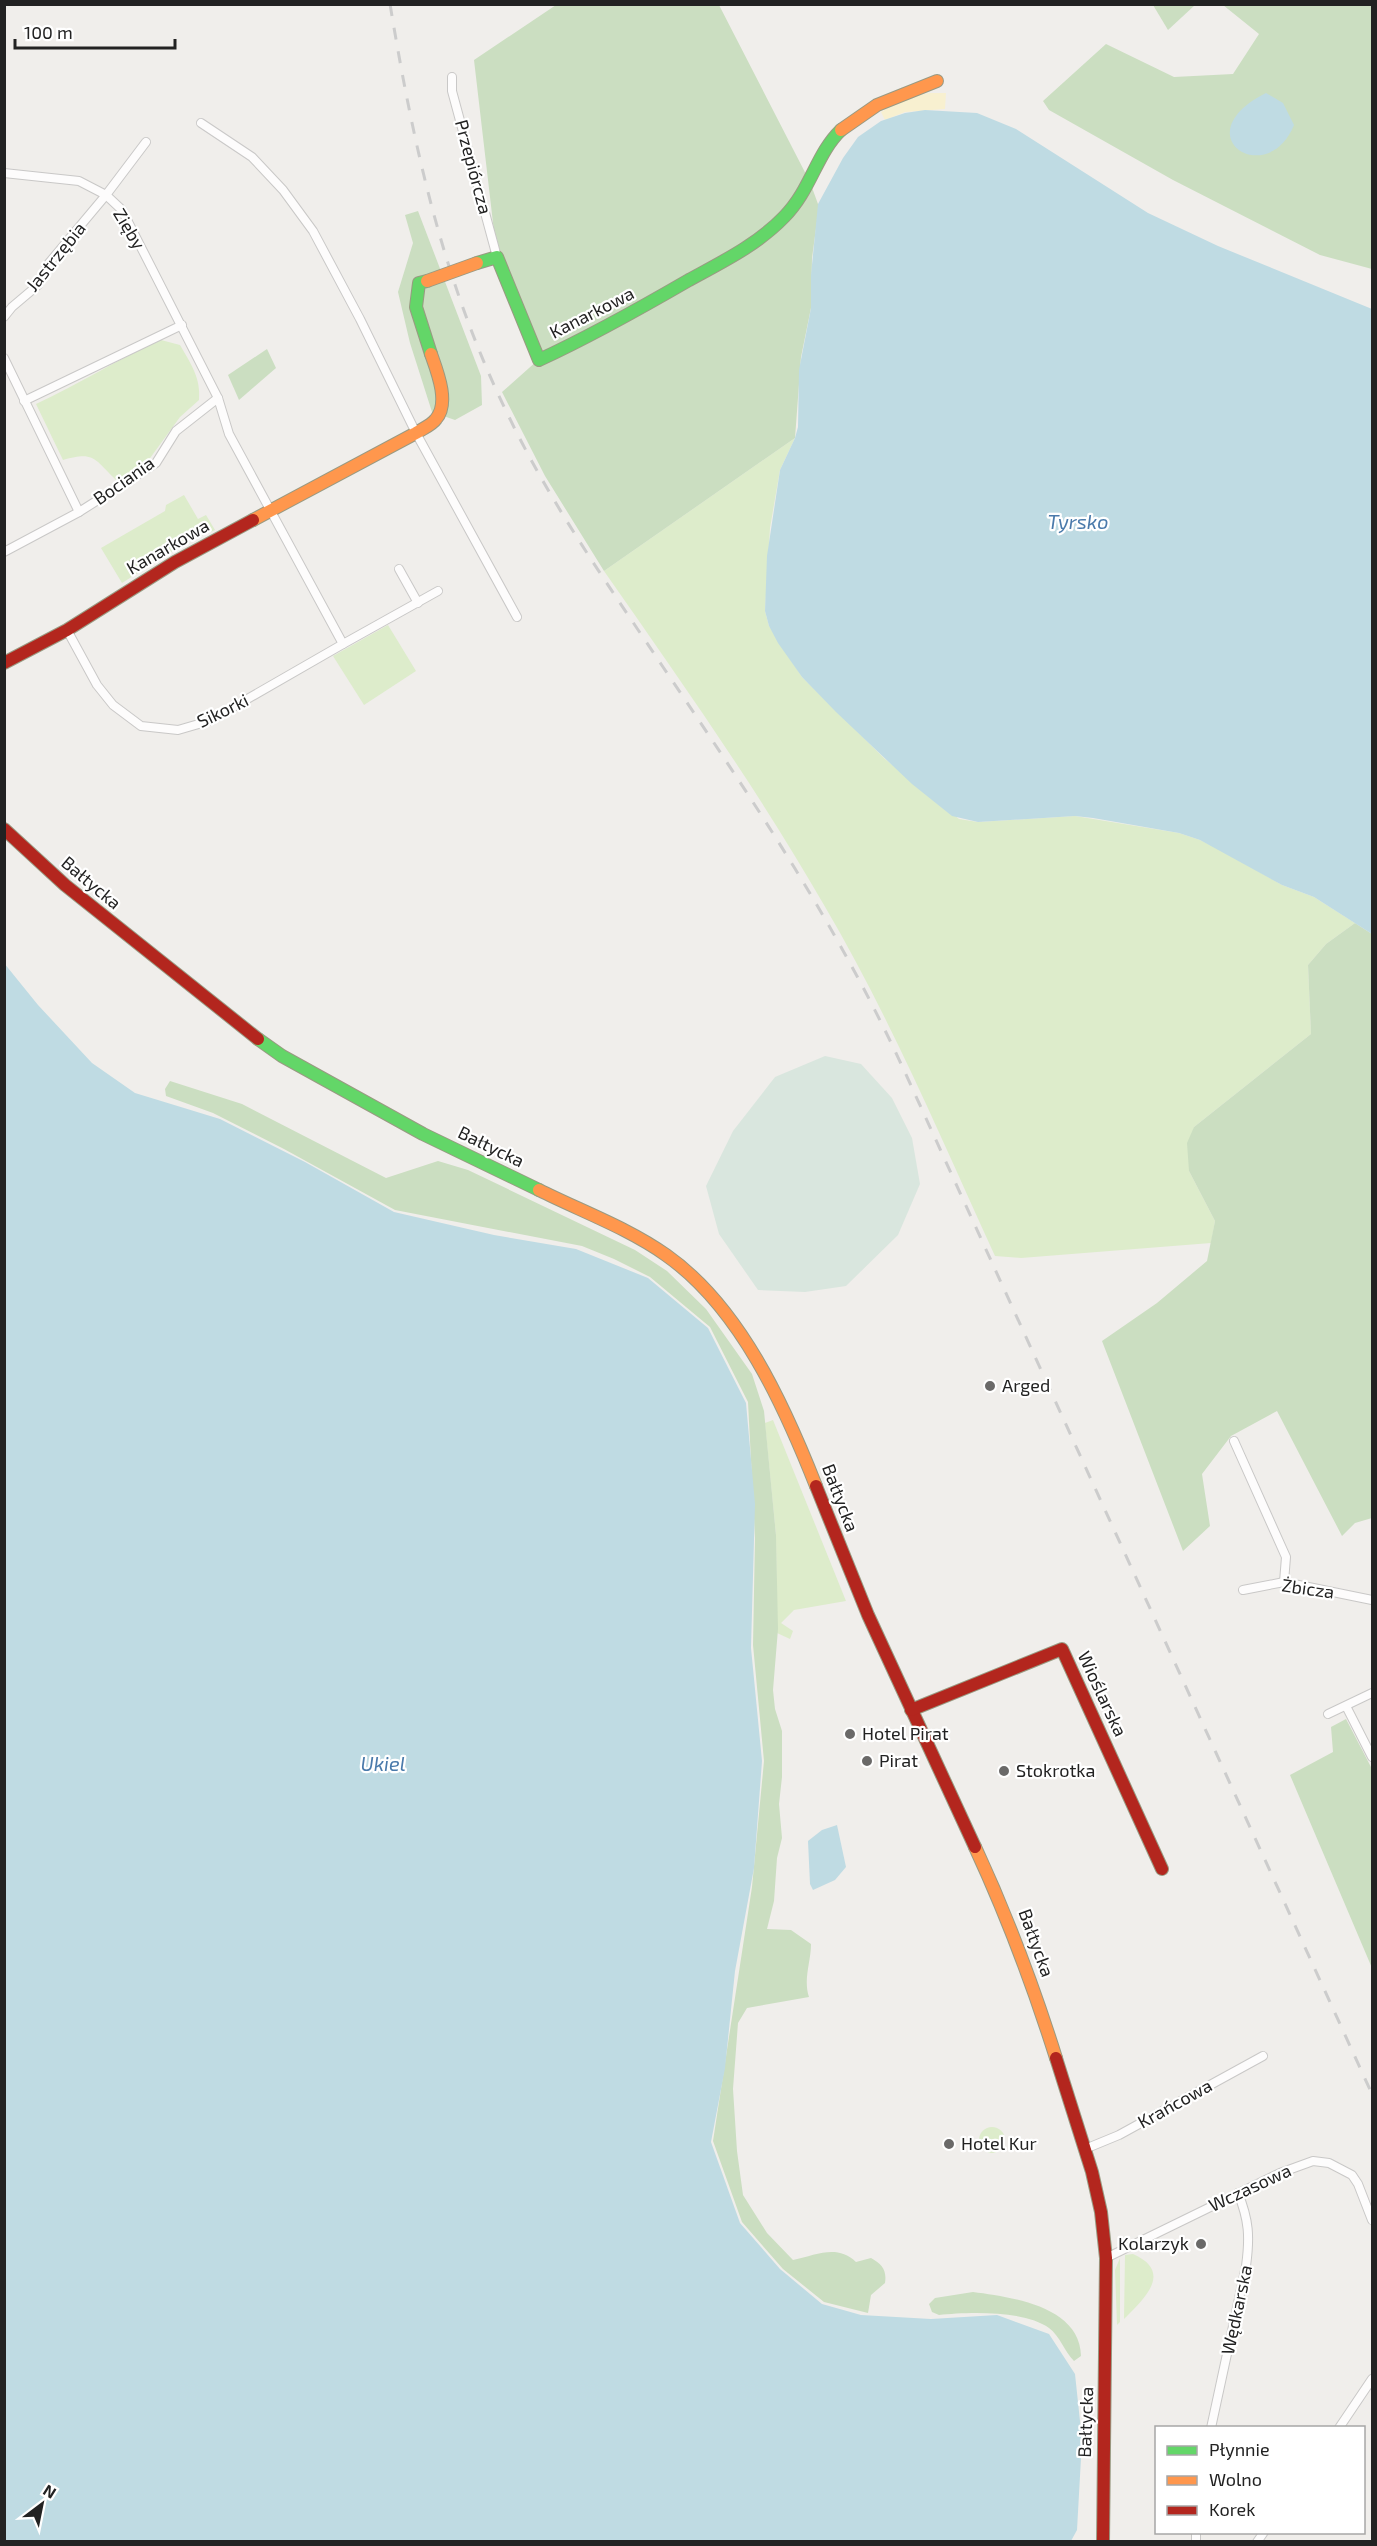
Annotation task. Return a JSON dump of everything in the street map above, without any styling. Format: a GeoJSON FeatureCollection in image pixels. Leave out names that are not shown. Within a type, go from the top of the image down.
{"type":"FeatureCollection","features":[{"type":"Feature","properties":{"kind":"main road","name":"Kanarkowa"},"geometry":{"type":"LineString","coordinates":[[4,663],[67,630],[175,562],[416,433],[437,419],[442,403],[440,380],[416,308],[419,283],[497,257],[538,360],[593,335],[751,245],[774,228],[797,205],[828,146],[851,122],[894,96],[937,81]]}},
{"type":"Feature","properties":{"kind":"main road","name":"Bałtycka"},"geometry":{"type":"LineString","coordinates":[[4,829],[65,885],[274,1052],[423,1134],[651,1246],[678,1264],[697,1281],[731,1322],[782,1406],[868,1615],[1014,1933],[1085,2149],[1098,2192],[1106,2258],[1103,2541]]}},
{"type":"Feature","properties":{"kind":"main road","name":"Wioślarska"},"geometry":{"type":"LineString","coordinates":[[911,1710],[1062,1649],[1162,1869]]}},
{"type":"Feature","properties":{"kind":"street","name":"Przepiórcza"},"geometry":{"type":"LineString","coordinates":[[452,77],[452,91],[497,257]]}},
{"type":"Feature","properties":{"kind":"street"},"geometry":{"type":"LineString","coordinates":[[201,123],[252,158],[284,190],[313,231],[416,433],[517,617]]}},
{"type":"Feature","properties":{"kind":"street","name":"Jastrzębia"},"geometry":{"type":"LineString","coordinates":[[4,317],[38,285],[50,263],[146,142]]}},
{"type":"Feature","properties":{"kind":"street","name":"Zięby"},"geometry":{"type":"LineString","coordinates":[[4,173],[79,181],[106,195],[122,210],[218,398],[229,434],[272,509]]}},
{"type":"Feature","properties":{"kind":"street"},"geometry":{"type":"LineString","coordinates":[[24,401],[182,325]]}},
{"type":"Feature","properties":{"kind":"street","name":"Bociania"},"geometry":{"type":"LineString","coordinates":[[4,358],[79,512]]}},
{"type":"Feature","properties":{"kind":"street","name":"Bociania"},"geometry":{"type":"LineString","coordinates":[[4,552],[79,512],[156,463],[176,431],[218,398]]}},
{"type":"Feature","properties":{"kind":"street"},"geometry":{"type":"LineString","coordinates":[[272,509],[343,644]]}},
{"type":"Feature","properties":{"kind":"street"},"geometry":{"type":"LineString","coordinates":[[399,569],[418,603]]}},
{"type":"Feature","properties":{"kind":"street","name":"Sikorki"},"geometry":{"type":"LineString","coordinates":[[67,630],[97,686],[113,705],[141,726],[178,730],[209,722],[438,591]]}},
{"type":"Feature","properties":{"kind":"street"},"geometry":{"type":"LineString","coordinates":[[1234,1441],[1286,1557],[1284,1582]]}},
{"type":"Feature","properties":{"kind":"street","name":"Żbicza"},"geometry":{"type":"LineString","coordinates":[[1243,1590],[1284,1582],[1372,1600]]}},
{"type":"Feature","properties":{"kind":"street"},"geometry":{"type":"LineString","coordinates":[[1328,1714],[1372,1693]]}},
{"type":"Feature","properties":{"kind":"street"},"geometry":{"type":"LineString","coordinates":[[1346,1706],[1372,1757]]}},
{"type":"Feature","properties":{"kind":"street","name":"Krańcowa"},"geometry":{"type":"LineString","coordinates":[[1085,2149],[1119,2135],[1263,2056]]}},
{"type":"Feature","properties":{"kind":"street","name":"Wczasowa"},"geometry":{"type":"LineString","coordinates":[[1106,2258],[1238,2193],[1298,2165],[1313,2161],[1329,2163],[1352,2175],[1358,2184],[1372,2220]]}},
{"type":"Feature","properties":{"kind":"street","name":"Wędkarska"},"geometry":{"type":"LineString","coordinates":[[1211,2426],[1249,2243],[1248,2218],[1238,2193]]}},
{"type":"Feature","properties":{"kind":"street"},"geometry":{"type":"LineString","coordinates":[[1340,2426],[1372,2379]]}},
{"type":"Feature","properties":{"kind":"green space"},"geometry":{"type":"Polygon","coordinates":[[[556,5],[719,5],[810,182],[818,204],[812,258],[811,308],[801,357],[795,438],[604,571],[545,476],[502,392],[538,360],[497,257],[474,60],[556,5]]]}},
{"type":"Feature","properties":{"kind":"green space"},"geometry":{"type":"Polygon","coordinates":[[[1153,5],[1195,5],[1168,30],[1153,5]]]}},
{"type":"Feature","properties":{"kind":"green space"},"geometry":{"type":"Polygon","coordinates":[[[1223,5],[1372,5],[1372,269],[1320,255],[1173,180],[1049,110],[1043,101],[1106,44],[1174,77],[1233,74],[1259,34],[1223,5]]]}},
{"type":"Feature","properties":{"kind":"green space"},"geometry":{"type":"Polygon","coordinates":[[[418,211],[481,376],[482,405],[455,420],[432,412],[410,343],[398,292],[413,243],[405,215],[418,211]]]}},
{"type":"Feature","properties":{"kind":"green space"},"geometry":{"type":"Polygon","coordinates":[[[161,340],[180,345],[197,378],[199,400],[180,417],[145,465],[116,480],[98,462],[88,457],[63,460],[36,404],[161,340]]]}},
{"type":"Feature","properties":{"kind":"green space"},"geometry":{"type":"Polygon","coordinates":[[[267,349],[276,368],[239,400],[228,375],[267,349]]]}},
{"type":"Feature","properties":{"kind":"green space"},"geometry":{"type":"Polygon","coordinates":[[[795,438],[780,470],[770,528],[765,611],[769,626],[802,677],[885,759],[959,819],[978,822],[1075,816],[1179,833],[1223,851],[1282,885],[1314,897],[1355,923],[1326,944],[1308,965],[1311,1034],[1194,1127],[1189,1171],[1215,1221],[1211,1243],[1021,1258],[995,1256],[893,1034],[848,947],[799,862],[745,778],[690,694],[604,571],[795,438]]]}},
{"type":"Feature","properties":{"kind":"green space"},"geometry":{"type":"Polygon","coordinates":[[[184,495],[198,519],[206,515],[215,530],[185,543],[122,583],[101,548],[165,511],[166,505],[184,495]]]}},
{"type":"Feature","properties":{"kind":"green space"},"geometry":{"type":"Polygon","coordinates":[[[388,625],[416,671],[364,705],[333,656],[388,625]]]}},
{"type":"Feature","properties":{"kind":"green space"},"geometry":{"type":"Polygon","coordinates":[[[1355,923],[1372,934],[1372,1518],[1355,1523],[1342,1536],[1277,1411],[1231,1436],[1202,1474],[1210,1526],[1183,1551],[1102,1341],[1157,1303],[1207,1261],[1215,1221],[1189,1171],[1187,1143],[1194,1127],[1311,1034],[1308,965],[1326,944],[1355,923]]]}},
{"type":"Feature","properties":{"kind":"green space"},"geometry":{"type":"Polygon","coordinates":[[[170,1081],[242,1104],[386,1178],[438,1161],[468,1170],[635,1250],[667,1271],[706,1309],[752,1374],[764,1411],[776,1535],[778,1629],[773,1690],[775,1709],[782,1731],[782,1777],[779,1804],[782,1838],[777,1858],[774,1901],[767,1929],[791,1930],[811,1944],[811,1951],[807,1977],[809,1997],[747,2008],[738,2023],[733,2089],[737,2151],[743,2195],[767,2233],[793,2260],[834,2252],[842,2253],[856,2262],[871,2258],[881,2265],[885,2274],[885,2283],[871,2295],[868,2313],[824,2302],[783,2269],[742,2222],[713,2141],[752,1887],[764,1761],[753,1645],[755,1538],[748,1402],[710,1327],[650,1277],[582,1246],[395,1210],[213,1113],[166,1096],[165,1089],[170,1081]]]}},
{"type":"Feature","properties":{"kind":"green space"},"geometry":{"type":"Polygon","coordinates":[[[773,1420],[846,1601],[794,1610],[781,1623],[793,1631],[790,1639],[777,1633],[776,1535],[765,1423],[773,1420]]]}},
{"type":"Feature","properties":{"kind":"green space"},"geometry":{"type":"Polygon","coordinates":[[[1346,1719],[1372,1769],[1372,1968],[1290,1775],[1333,1752],[1331,1727],[1346,1719]]]}},
{"type":"Feature","properties":{"kind":"green space"},"geometry":{"type":"Polygon","coordinates":[[[992,2127],[1001,2131],[1005,2140],[1001,2149],[992,2153],[983,2149],[979,2140],[983,2131],[992,2127]]]}},
{"type":"Feature","properties":{"kind":"green space"},"geometry":{"type":"Polygon","coordinates":[[[1133,2254],[1145,2261],[1152,2269],[1153,2277],[1151,2286],[1140,2303],[1124,2319],[1125,2255],[1133,2254]]]}},
{"type":"Feature","properties":{"kind":"green space"},"geometry":{"type":"Polygon","coordinates":[[[1120,2258],[1120,2322],[1117,2325],[1115,2270],[1120,2258]]]}},
{"type":"Feature","properties":{"kind":"green space"},"geometry":{"type":"Polygon","coordinates":[[[973,2292],[1024,2301],[1056,2315],[1069,2326],[1078,2339],[1081,2356],[1074,2361],[1053,2331],[1038,2322],[1025,2318],[980,2313],[939,2315],[932,2312],[929,2304],[935,2298],[973,2292]]]}},
{"type":"Feature","properties":{"kind":"shaded area"},"geometry":{"type":"Polygon","coordinates":[[[825,1056],[861,1064],[892,1098],[912,1138],[920,1184],[898,1235],[846,1286],[805,1292],[758,1290],[719,1234],[706,1186],[733,1131],[775,1077],[825,1056]]]}},
{"type":"Feature","properties":{"kind":"sand"},"geometry":{"type":"Polygon","coordinates":[[[929,93],[946,93],[945,109],[905,112],[885,120],[881,112],[906,98],[929,93]]]}},
{"type":"Feature","properties":{"kind":"water"},"geometry":{"type":"Polygon","coordinates":[[[1266,93],[1283,103],[1294,125],[1282,144],[1266,154],[1251,155],[1238,150],[1231,139],[1231,125],[1242,109],[1266,93]]]}},
{"type":"Feature","properties":{"kind":"water","name":"Tyrsko"},"geometry":{"type":"Polygon","coordinates":[[[925,110],[977,113],[1016,129],[1148,213],[1218,246],[1372,309],[1372,934],[1314,897],[1282,885],[1200,840],[1179,833],[1075,816],[978,822],[952,816],[912,784],[836,712],[802,677],[778,643],[769,626],[765,611],[767,556],[780,470],[798,427],[799,370],[811,308],[811,275],[818,204],[843,158],[858,137],[881,121],[905,113],[925,110]]]}},
{"type":"Feature","properties":{"kind":"water","name":"Ukiel"},"geometry":{"type":"Polygon","coordinates":[[[4,963],[38,1005],[92,1063],[135,1093],[220,1119],[305,1162],[394,1212],[494,1235],[576,1249],[648,1278],[708,1328],[746,1403],[755,1504],[751,1648],[762,1761],[754,1868],[735,1971],[725,2068],[711,2142],[740,2223],[780,2269],[822,2304],[861,2315],[931,2319],[997,2315],[1049,2334],[1075,2374],[1082,2440],[1077,2530],[1071,2541],[5,2541],[4,963]]]}},
{"type":"Feature","properties":{"kind":"water"},"geometry":{"type":"Polygon","coordinates":[[[837,1825],[846,1867],[835,1880],[813,1890],[810,1884],[808,1841],[822,1830],[837,1825]]]}},
{"type":"Feature","properties":{"kind":"railway"},"geometry":{"type":"LineString","coordinates":[[390,4],[421,164],[434,215],[466,317],[509,417],[582,545],[729,765],[791,863],[850,963],[877,1015],[1372,2094]]}},
{"type":"Feature","properties":{"kind":"traffic: fast"},"geometry":{"type":"LineString","coordinates":[[477,263],[497,257],[539,360],[633,312],[726,260],[774,227],[801,195],[825,150],[841,130]]}},
{"type":"Feature","properties":{"kind":"traffic: fast"},"geometry":{"type":"LineString","coordinates":[[427,281],[419,283],[416,307],[431,354]]}},
{"type":"Feature","properties":{"kind":"traffic: fast"},"geometry":{"type":"LineString","coordinates":[[258,1039],[282,1056],[423,1134],[539,1190]]}},
{"type":"Feature","properties":{"kind":"traffic: slow"},"geometry":{"type":"LineString","coordinates":[[841,130],[877,105],[937,81]]}},
{"type":"Feature","properties":{"kind":"traffic: slow"},"geometry":{"type":"LineString","coordinates":[[427,281],[477,263]]}},
{"type":"Feature","properties":{"kind":"traffic: slow"},"geometry":{"type":"LineString","coordinates":[[253,520],[416,433],[434,421],[440,412],[442,396],[431,354]]}},
{"type":"Feature","properties":{"kind":"traffic: slow"},"geometry":{"type":"LineString","coordinates":[[539,1190],[651,1245],[692,1277],[716,1302],[738,1330],[774,1391],[816,1486]]}},
{"type":"Feature","properties":{"kind":"traffic: slow"},"geometry":{"type":"LineString","coordinates":[[975,1847],[1019,1951],[1056,2058]]}},
{"type":"Feature","properties":{"kind":"traffic: jam"},"geometry":{"type":"LineString","coordinates":[[4,663],[67,630],[175,562],[253,520]]}},
{"type":"Feature","properties":{"kind":"traffic: jam"},"geometry":{"type":"LineString","coordinates":[[4,829],[65,885],[258,1039]]}},
{"type":"Feature","properties":{"kind":"traffic: jam"},"geometry":{"type":"LineString","coordinates":[[816,1486],[868,1615],[975,1847]]}},
{"type":"Feature","properties":{"kind":"traffic: jam"},"geometry":{"type":"LineString","coordinates":[[911,1710],[1062,1649],[1162,1869]]}},
{"type":"Feature","properties":{"kind":"traffic: jam"},"geometry":{"type":"LineString","coordinates":[[1056,2058],[1092,2172],[1101,2212],[1106,2258],[1103,2542]]}},
{"type":"Feature","properties":{"kind":"place","name":"Arged"},"geometry":{"type":"Point","coordinates":[990,1386]}},
{"type":"Feature","properties":{"kind":"place","name":"Hotel Pirat"},"geometry":{"type":"Point","coordinates":[850,1734]}},
{"type":"Feature","properties":{"kind":"place","name":"Pirat"},"geometry":{"type":"Point","coordinates":[867,1761]}},
{"type":"Feature","properties":{"kind":"place","name":"Stokrotka"},"geometry":{"type":"Point","coordinates":[1004,1771]}},
{"type":"Feature","properties":{"kind":"place","name":"Hotel Kur"},"geometry":{"type":"Point","coordinates":[949,2144]}},
{"type":"Feature","properties":{"kind":"place","name":"Kolarzyk"},"geometry":{"type":"Point","coordinates":[1201,2244]}}]}
